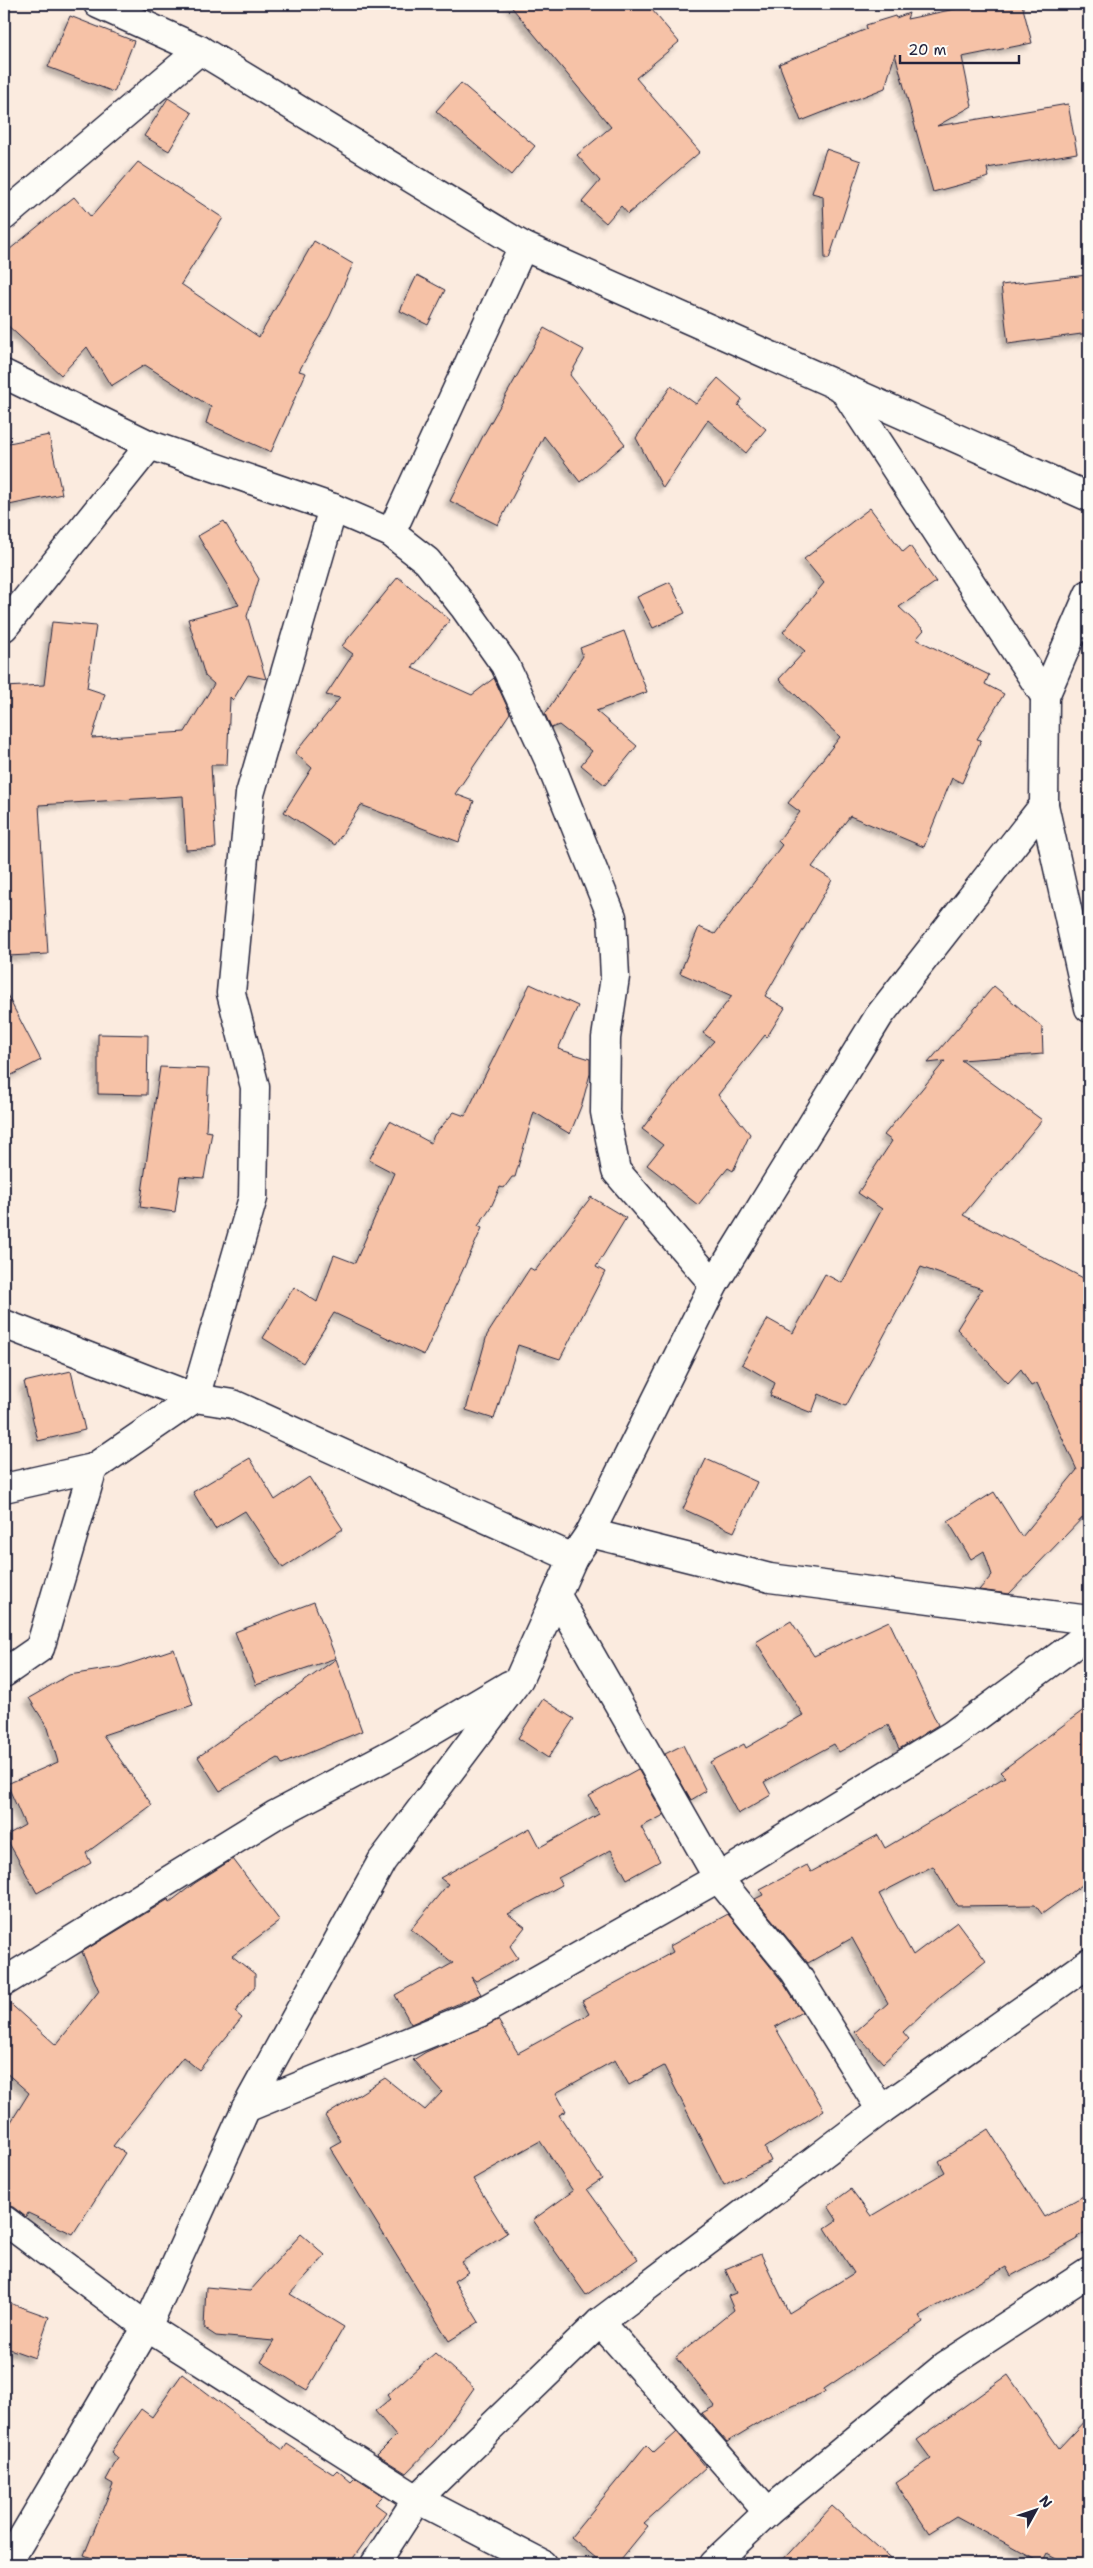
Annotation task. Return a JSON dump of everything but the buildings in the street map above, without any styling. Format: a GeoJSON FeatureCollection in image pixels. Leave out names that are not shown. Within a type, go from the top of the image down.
{"type":"FeatureCollection","features":[{"type":"Feature","properties":{"kind":"street"},"geometry":{"type":"LineString","coordinates":[[98,4],[200,50],[523,246],[844,390],[1089,497]]}},
{"type":"Feature","properties":{"kind":"street"},"geometry":{"type":"LineString","coordinates":[[4,216],[200,50]]}},
{"type":"Feature","properties":{"kind":"street"},"geometry":{"type":"LineString","coordinates":[[391,533],[523,246]]}},
{"type":"Feature","properties":{"kind":"street"},"geometry":{"type":"LineString","coordinates":[[4,374],[150,445],[333,508],[391,533],[427,561],[464,607],[505,665],[548,758],[612,917],[615,977],[606,1038],[605,1112],[616,1171],[714,1284]]}},
{"type":"Feature","properties":{"kind":"street"},"geometry":{"type":"LineString","coordinates":[[844,390],[1045,696]]}},
{"type":"Feature","properties":{"kind":"street"},"geometry":{"type":"LineString","coordinates":[[4,627],[150,445]]}},
{"type":"Feature","properties":{"kind":"street"},"geometry":{"type":"LineString","coordinates":[[4,1488],[93,1468],[195,1398],[254,1198],[255,1087],[231,993],[250,794],[333,508]]}},
{"type":"Feature","properties":{"kind":"street"},"geometry":{"type":"LineString","coordinates":[[1089,594],[1045,696],[1044,805],[1089,1008]]}},
{"type":"Feature","properties":{"kind":"street"},"geometry":{"type":"LineString","coordinates":[[7,2564],[147,2327],[246,2108],[382,1861],[519,1678],[573,1558],[590,1533],[714,1284],[879,1016],[1044,805]]}},
{"type":"Feature","properties":{"kind":"street"},"geometry":{"type":"LineString","coordinates":[[4,1324],[195,1398],[233,1404],[573,1558]]}},
{"type":"Feature","properties":{"kind":"street"},"geometry":{"type":"LineString","coordinates":[[4,1674],[40,1648],[93,1468]]}},
{"type":"Feature","properties":{"kind":"street"},"geometry":{"type":"LineString","coordinates":[[590,1533],[770,1578],[1089,1620]]}},
{"type":"Feature","properties":{"kind":"street"},"geometry":{"type":"LineString","coordinates":[[557,1596],[718,1878],[795,1972],[881,2110]]}},
{"type":"Feature","properties":{"kind":"street"},"geometry":{"type":"LineString","coordinates":[[246,2108],[479,2013],[718,1878],[952,1735],[1089,1634]]}},
{"type":"Feature","properties":{"kind":"street"},"geometry":{"type":"LineString","coordinates":[[4,1982],[275,1815],[397,1751],[519,1678]]}},
{"type":"Feature","properties":{"kind":"street"},"geometry":{"type":"LineString","coordinates":[[375,2564],[417,2499],[600,2322],[881,2110],[1089,1963]]}},
{"type":"Feature","properties":{"kind":"street"},"geometry":{"type":"LineString","coordinates":[[4,2220],[147,2327],[417,2499],[542,2564]]}},
{"type":"Feature","properties":{"kind":"street"},"geometry":{"type":"LineString","coordinates":[[713,2564],[768,2512],[944,2367],[1089,2272]]}},
{"type":"Feature","properties":{"kind":"street"},"geometry":{"type":"LineString","coordinates":[[600,2322],[768,2512]]}}]}
